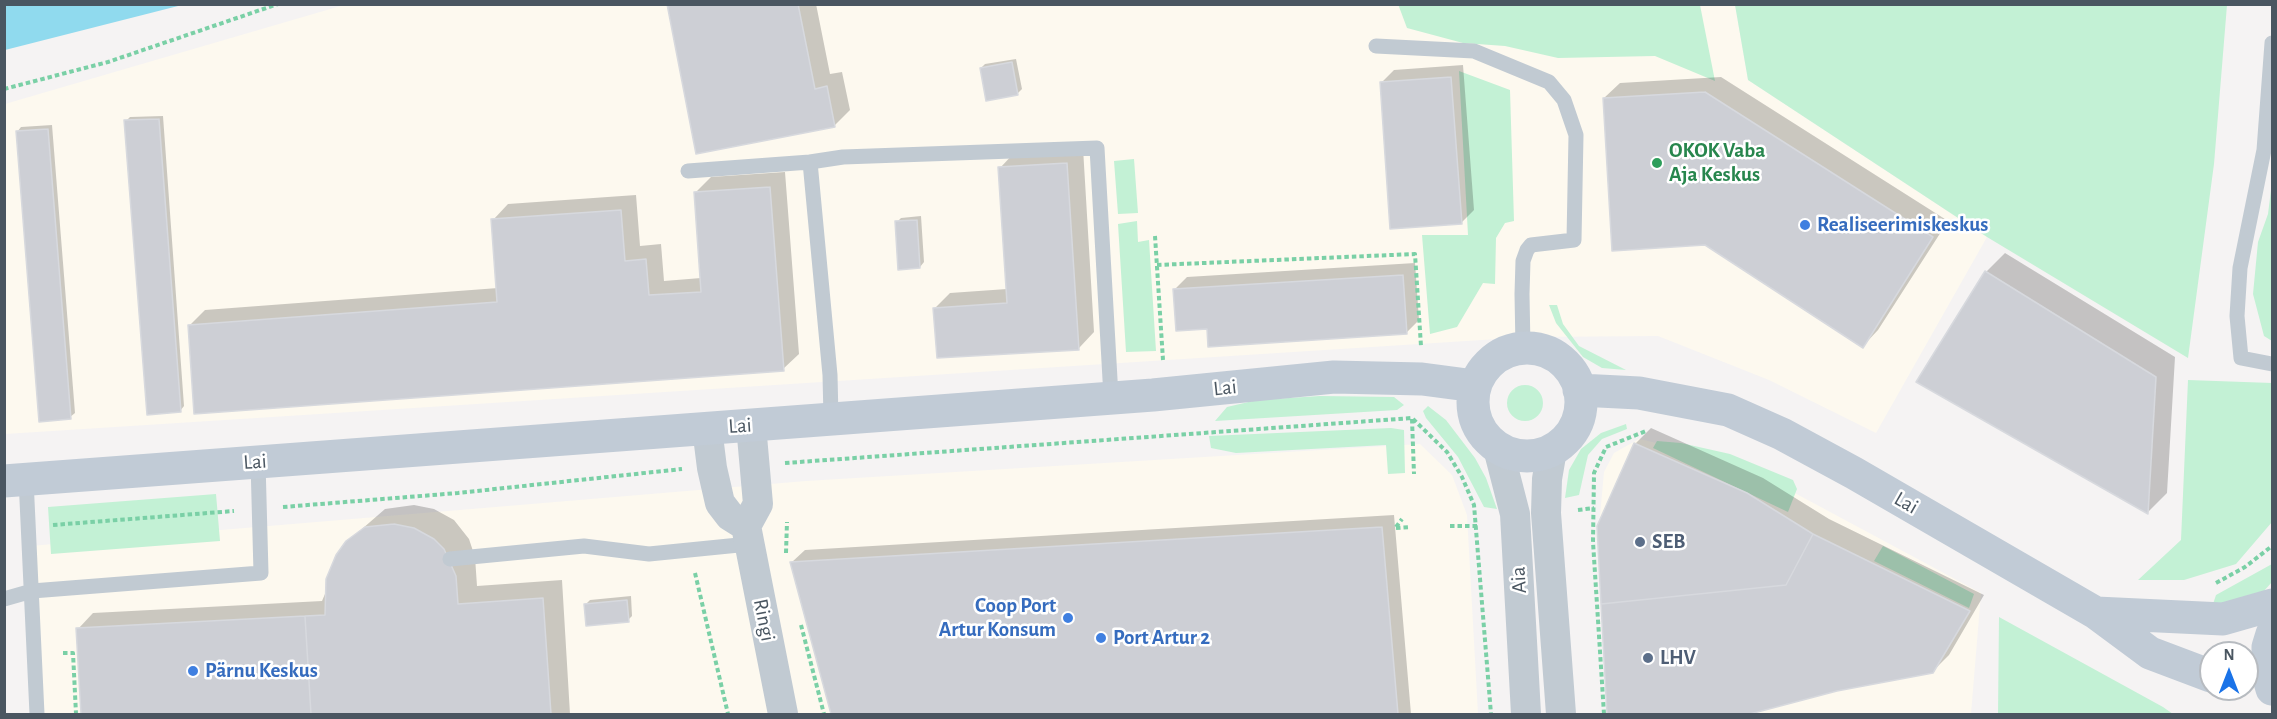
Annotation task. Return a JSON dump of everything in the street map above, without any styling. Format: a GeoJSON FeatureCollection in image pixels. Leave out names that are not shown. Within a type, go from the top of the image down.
{"type":"FeatureCollection","features":[{"type":"Feature","properties":{"kind":"street"},"geometry":{"type":"LineString","coordinates":[[1523,348],[1553,355],[1574,376],[1581,404],[1576,424],[1564,442],[1552,450],[1525,457],[1498,448],[1487,439],[1474,415],[1475,386],[1482,372],[1493,360],[1507,352],[1523,348]]}},
{"type":"Feature","properties":{"kind":"street","name":"Lai"},"geometry":{"type":"LineString","coordinates":[[15,480],[1111,398],[1334,377],[1422,378],[1475,386]]}},
{"type":"Feature","properties":{"kind":"street","name":"Lai"},"geometry":{"type":"LineString","coordinates":[[1579,390],[1639,393],[1728,410],[1854,473],[2096,613],[2150,653],[2199,671]]}},
{"type":"Feature","properties":{"kind":"street"},"geometry":{"type":"LineString","coordinates":[[707,428],[712,468],[720,503],[747,535],[758,504],[751,425]]}},
{"type":"Feature","properties":{"kind":"street","name":"Aia"},"geometry":{"type":"LineString","coordinates":[[1498,448],[1515,514],[1526,714]]}},
{"type":"Feature","properties":{"kind":"street","name":"Aia"},"geometry":{"type":"LineString","coordinates":[[1552,450],[1547,479],[1546,513],[1561,714]]}},
{"type":"Feature","properties":{"kind":"street","name":"Ringi"},"geometry":{"type":"LineString","coordinates":[[747,535],[783,714]]}},
{"type":"Feature","properties":{"kind":"street"},"geometry":{"type":"LineString","coordinates":[[2096,613],[2223,619],[2272,605]]}},
{"type":"Feature","properties":{"kind":"street"},"geometry":{"type":"LineString","coordinates":[[2272,634],[2268,647],[2272,689]]}},
{"type":"Feature","properties":{"kind":"lane"},"geometry":{"type":"LineString","coordinates":[[2272,43],[2264,150],[2240,268],[2237,316],[2241,358],[2272,364]]}},
{"type":"Feature","properties":{"kind":"lane"},"geometry":{"type":"LineString","coordinates":[[1376,46],[1474,51],[1549,82],[1564,100],[1576,135],[1574,240],[1531,245],[1527,250],[1523,261],[1522,283],[1523,348]]}},
{"type":"Feature","properties":{"kind":"lane"},"geometry":{"type":"LineString","coordinates":[[688,171],[810,162],[843,157],[1097,148],[1111,398]]}},
{"type":"Feature","properties":{"kind":"lane"},"geometry":{"type":"LineString","coordinates":[[810,162],[830,375],[831,418]]}},
{"type":"Feature","properties":{"kind":"lane"},"geometry":{"type":"LineString","coordinates":[[4,599],[32,591],[261,573],[258,462]]}},
{"type":"Feature","properties":{"kind":"lane"},"geometry":{"type":"LineString","coordinates":[[15,480],[29,526],[37,714]]}},
{"type":"Feature","properties":{"kind":"lane"},"geometry":{"type":"LineString","coordinates":[[450,559],[584,546],[649,554],[690,550],[747,535]]}},
{"type":"Feature","properties":{"kind":"path"},"geometry":{"type":"LineString","coordinates":[[4,90],[108,62],[278,4]]}},
{"type":"Feature","properties":{"kind":"path"},"geometry":{"type":"LineString","coordinates":[[1155,236],[1164,361]]}},
{"type":"Feature","properties":{"kind":"path"},"geometry":{"type":"LineString","coordinates":[[1157,265],[1415,254],[1420,346]]}},
{"type":"Feature","properties":{"kind":"path"},"geometry":{"type":"LineString","coordinates":[[782,463],[1412,418]]}},
{"type":"Feature","properties":{"kind":"path"},"geometry":{"type":"LineString","coordinates":[[1412,418],[1414,474]]}},
{"type":"Feature","properties":{"kind":"path"},"geometry":{"type":"LineString","coordinates":[[1412,418],[1452,460],[1474,505],[1491,714]]}},
{"type":"Feature","properties":{"kind":"path"},"geometry":{"type":"LineString","coordinates":[[1604,714],[1593,542],[1594,473],[1606,447],[1642,431],[1652,432]]}},
{"type":"Feature","properties":{"kind":"path"},"geometry":{"type":"LineString","coordinates":[[29,526],[459,493],[682,469],[686,479]]}},
{"type":"Feature","properties":{"kind":"path"},"geometry":{"type":"LineString","coordinates":[[1402,519],[1396,528],[1410,527]]}},
{"type":"Feature","properties":{"kind":"path"},"geometry":{"type":"LineString","coordinates":[[1450,526],[1477,526]]}},
{"type":"Feature","properties":{"kind":"path"},"geometry":{"type":"LineString","coordinates":[[2208,588],[2245,567],[2272,546]]}},
{"type":"Feature","properties":{"kind":"path"},"geometry":{"type":"LineString","coordinates":[[690,550],[728,714]]}},
{"type":"Feature","properties":{"kind":"path"},"geometry":{"type":"LineString","coordinates":[[799,615],[824,714]]}},
{"type":"Feature","properties":{"kind":"path"},"geometry":{"type":"LineString","coordinates":[[63,653],[73,653],[76,714]]}},
{"type":"Feature","properties":{"kind":"shaded area"},"geometry":{"type":"Polygon","coordinates":[[[344,5],[1735,5],[1748,80],[1987,237],[1876,433],[1769,380],[1658,336],[1529,337],[5,434],[5,104],[344,5]]]}},
{"type":"Feature","properties":{"kind":"shaded area"},"geometry":{"type":"Polygon","coordinates":[[[1639,439],[1737,462],[1981,593],[1971,714],[1616,714],[1600,516],[1604,472],[1614,453],[1639,439]]]}},
{"type":"Feature","properties":{"kind":"shaded area"},"geometry":{"type":"Polygon","coordinates":[[[1420,444],[1452,475],[1467,515],[1478,714],[37,714],[30,546],[806,481],[1420,444]]]}},
{"type":"Feature","properties":{"kind":"green space"},"geometry":{"type":"Polygon","coordinates":[[[1398,4],[1700,5],[1715,81],[1655,56],[1558,58],[1505,46],[1463,43],[1407,28],[1398,4]]]}},
{"type":"Feature","properties":{"kind":"green space"},"geometry":{"type":"Polygon","coordinates":[[[1735,5],[2227,5],[2214,164],[2188,358],[1987,237],[1748,80],[1735,5]]]}},
{"type":"Feature","properties":{"kind":"green space"},"geometry":{"type":"Polygon","coordinates":[[[1459,71],[1510,90],[1514,221],[1505,223],[1496,238],[1495,284],[1483,283],[1457,327],[1430,334],[1422,235],[1468,235],[1459,71]]]}},
{"type":"Feature","properties":{"kind":"green space"},"geometry":{"type":"Polygon","coordinates":[[[1134,159],[1138,213],[1118,214],[1114,161],[1134,159]]]}},
{"type":"Feature","properties":{"kind":"green space"},"geometry":{"type":"Polygon","coordinates":[[[2272,182],[2272,341],[2264,336],[2253,294],[2258,242],[2268,214],[2272,182]]]}},
{"type":"Feature","properties":{"kind":"green space"},"geometry":{"type":"Polygon","coordinates":[[[1137,221],[1138,242],[1149,240],[1156,351],[1126,352],[1118,224],[1137,221]]]}},
{"type":"Feature","properties":{"kind":"green space"},"geometry":{"type":"Polygon","coordinates":[[[1549,305],[1557,305],[1563,324],[1579,346],[1626,370],[1602,368],[1583,357],[1556,323],[1549,305]]]}},
{"type":"Feature","properties":{"kind":"green space"},"geometry":{"type":"Polygon","coordinates":[[[2188,380],[2272,383],[2272,522],[2236,564],[2184,580],[2138,580],[2181,540],[2188,380]]]}},
{"type":"Feature","properties":{"kind":"green space"},"geometry":{"type":"Polygon","coordinates":[[[1525,385],[1538,390],[1543,403],[1538,416],[1525,421],[1512,416],[1507,403],[1512,390],[1525,385]]]}},
{"type":"Feature","properties":{"kind":"green space"},"geometry":{"type":"Polygon","coordinates":[[[1320,396],[1394,397],[1404,405],[1397,410],[1215,421],[1227,407],[1257,400],[1320,396]]]}},
{"type":"Feature","properties":{"kind":"green space"},"geometry":{"type":"Polygon","coordinates":[[[1428,406],[1446,420],[1475,458],[1486,478],[1497,509],[1484,507],[1458,457],[1426,418],[1423,411],[1428,406]]]}},
{"type":"Feature","properties":{"kind":"green space"},"geometry":{"type":"Polygon","coordinates":[[[1626,424],[1627,429],[1602,439],[1588,455],[1579,495],[1565,498],[1569,470],[1581,449],[1601,433],[1626,424]]]}},
{"type":"Feature","properties":{"kind":"green space"},"geometry":{"type":"Polygon","coordinates":[[[1391,428],[1404,430],[1405,473],[1388,474],[1386,445],[1236,453],[1211,448],[1209,436],[1391,428]]]}},
{"type":"Feature","properties":{"kind":"green space"},"geometry":{"type":"Polygon","coordinates":[[[1657,441],[1681,443],[1730,454],[1793,480],[1797,489],[1788,512],[1653,448],[1657,441]]]}},
{"type":"Feature","properties":{"kind":"green space"},"geometry":{"type":"Polygon","coordinates":[[[216,494],[220,541],[51,554],[48,507],[216,494]]]}},
{"type":"Feature","properties":{"kind":"green space"},"geometry":{"type":"Polygon","coordinates":[[[1883,546],[1974,594],[1969,608],[1874,561],[1883,546]]]}},
{"type":"Feature","properties":{"kind":"green space"},"geometry":{"type":"Polygon","coordinates":[[[2272,564],[2272,582],[2263,592],[2239,605],[2213,604],[2216,595],[2272,564]]]}},
{"type":"Feature","properties":{"kind":"green space"},"geometry":{"type":"Polygon","coordinates":[[[1999,617],[2163,707],[2173,714],[1998,714],[1999,617]]]}},
{"type":"Feature","properties":{"kind":"water"},"geometry":{"type":"Polygon","coordinates":[[[5,4],[182,4],[182,5],[5,50],[5,4]]]}},
{"type":"Feature","properties":{"kind":"building"},"geometry":{"type":"Polygon","coordinates":[[[667,4],[798,4],[815,89],[827,86],[835,127],[696,154],[667,4]]]}},
{"type":"Feature","properties":{"kind":"building"},"geometry":{"type":"Polygon","coordinates":[[[1012,62],[1018,95],[986,101],[980,68],[1012,62]]]}},
{"type":"Feature","properties":{"kind":"building"},"geometry":{"type":"Polygon","coordinates":[[[1451,77],[1462,224],[1390,229],[1380,82],[1451,77]]]}},
{"type":"Feature","properties":{"kind":"building"},"geometry":{"type":"Polygon","coordinates":[[[1705,92],[1933,237],[1863,348],[1705,245],[1612,251],[1603,98],[1705,92]]]}},
{"type":"Feature","properties":{"kind":"building"},"geometry":{"type":"Polygon","coordinates":[[[159,119],[181,412],[147,415],[124,120],[159,119]]]}},
{"type":"Feature","properties":{"kind":"building"},"geometry":{"type":"Polygon","coordinates":[[[48,129],[71,419],[39,422],[16,131],[48,129]]]}},
{"type":"Feature","properties":{"kind":"building"},"geometry":{"type":"Polygon","coordinates":[[[1067,163],[1079,350],[937,358],[933,308],[1007,303],[998,167],[1067,163]]]}},
{"type":"Feature","properties":{"kind":"building"},"geometry":{"type":"Polygon","coordinates":[[[770,187],[784,371],[194,414],[188,325],[497,302],[491,219],[621,210],[625,261],[646,259],[649,295],[701,292],[694,192],[770,187]]]}},
{"type":"Feature","properties":{"kind":"building"},"geometry":{"type":"Polygon","coordinates":[[[917,220],[920,268],[898,270],[895,221],[917,220]]]}},
{"type":"Feature","properties":{"kind":"building"},"geometry":{"type":"Polygon","coordinates":[[[1985,271],[2156,377],[2148,514],[1916,382],[1985,271]]]}},
{"type":"Feature","properties":{"kind":"building"},"geometry":{"type":"Polygon","coordinates":[[[1403,275],[1407,334],[1208,347],[1207,329],[1176,331],[1173,289],[1403,275]]]}},
{"type":"Feature","properties":{"kind":"building"},"geometry":{"type":"Polygon","coordinates":[[[1634,443],[1747,493],[1813,534],[1786,585],[1601,604],[1597,526],[1634,443]]]}},
{"type":"Feature","properties":{"kind":"building"},"geometry":{"type":"Polygon","coordinates":[[[394,524],[414,528],[434,539],[444,549],[456,576],[458,604],[543,598],[551,714],[311,714],[305,616],[325,615],[326,579],[336,555],[346,541],[365,527],[394,524]]]}},
{"type":"Feature","properties":{"kind":"building","name":"Port Artur 2"},"geometry":{"type":"Polygon","coordinates":[[[1382,527],[1398,714],[831,714],[790,562],[1382,527]]]}},
{"type":"Feature","properties":{"kind":"building"},"geometry":{"type":"Polygon","coordinates":[[[1813,534],[1970,611],[1933,673],[1837,691],[1750,714],[1607,714],[1601,604],[1786,585],[1813,534]]]}},
{"type":"Feature","properties":{"kind":"building"},"geometry":{"type":"Polygon","coordinates":[[[627,600],[629,622],[586,626],[584,604],[627,600]]]}},
{"type":"Feature","properties":{"kind":"building","name":"Pärnu Keskus"},"geometry":{"type":"Polygon","coordinates":[[[305,616],[311,714],[81,714],[76,628],[305,616]]]}},
{"type":"Feature","properties":{"kind":"place","name":"OKOK Vaba Aja Keskus"},"geometry":{"type":"Point","coordinates":[1657,163]}},
{"type":"Feature","properties":{"kind":"place","name":"Realiseerimiskeskus"},"geometry":{"type":"Point","coordinates":[1805,225]}},
{"type":"Feature","properties":{"kind":"place","name":"SEB"},"geometry":{"type":"Point","coordinates":[1640,542]}},
{"type":"Feature","properties":{"kind":"place","name":"Coop Port Artur Konsum"},"geometry":{"type":"Point","coordinates":[1068,618]}},
{"type":"Feature","properties":{"kind":"place","name":"Port Artur 2"},"geometry":{"type":"Point","coordinates":[1101,638]}},
{"type":"Feature","properties":{"kind":"place","name":"LHV"},"geometry":{"type":"Point","coordinates":[1648,658]}},
{"type":"Feature","properties":{"kind":"place","name":"Pärnu Keskus"},"geometry":{"type":"Point","coordinates":[193,671]}}]}
